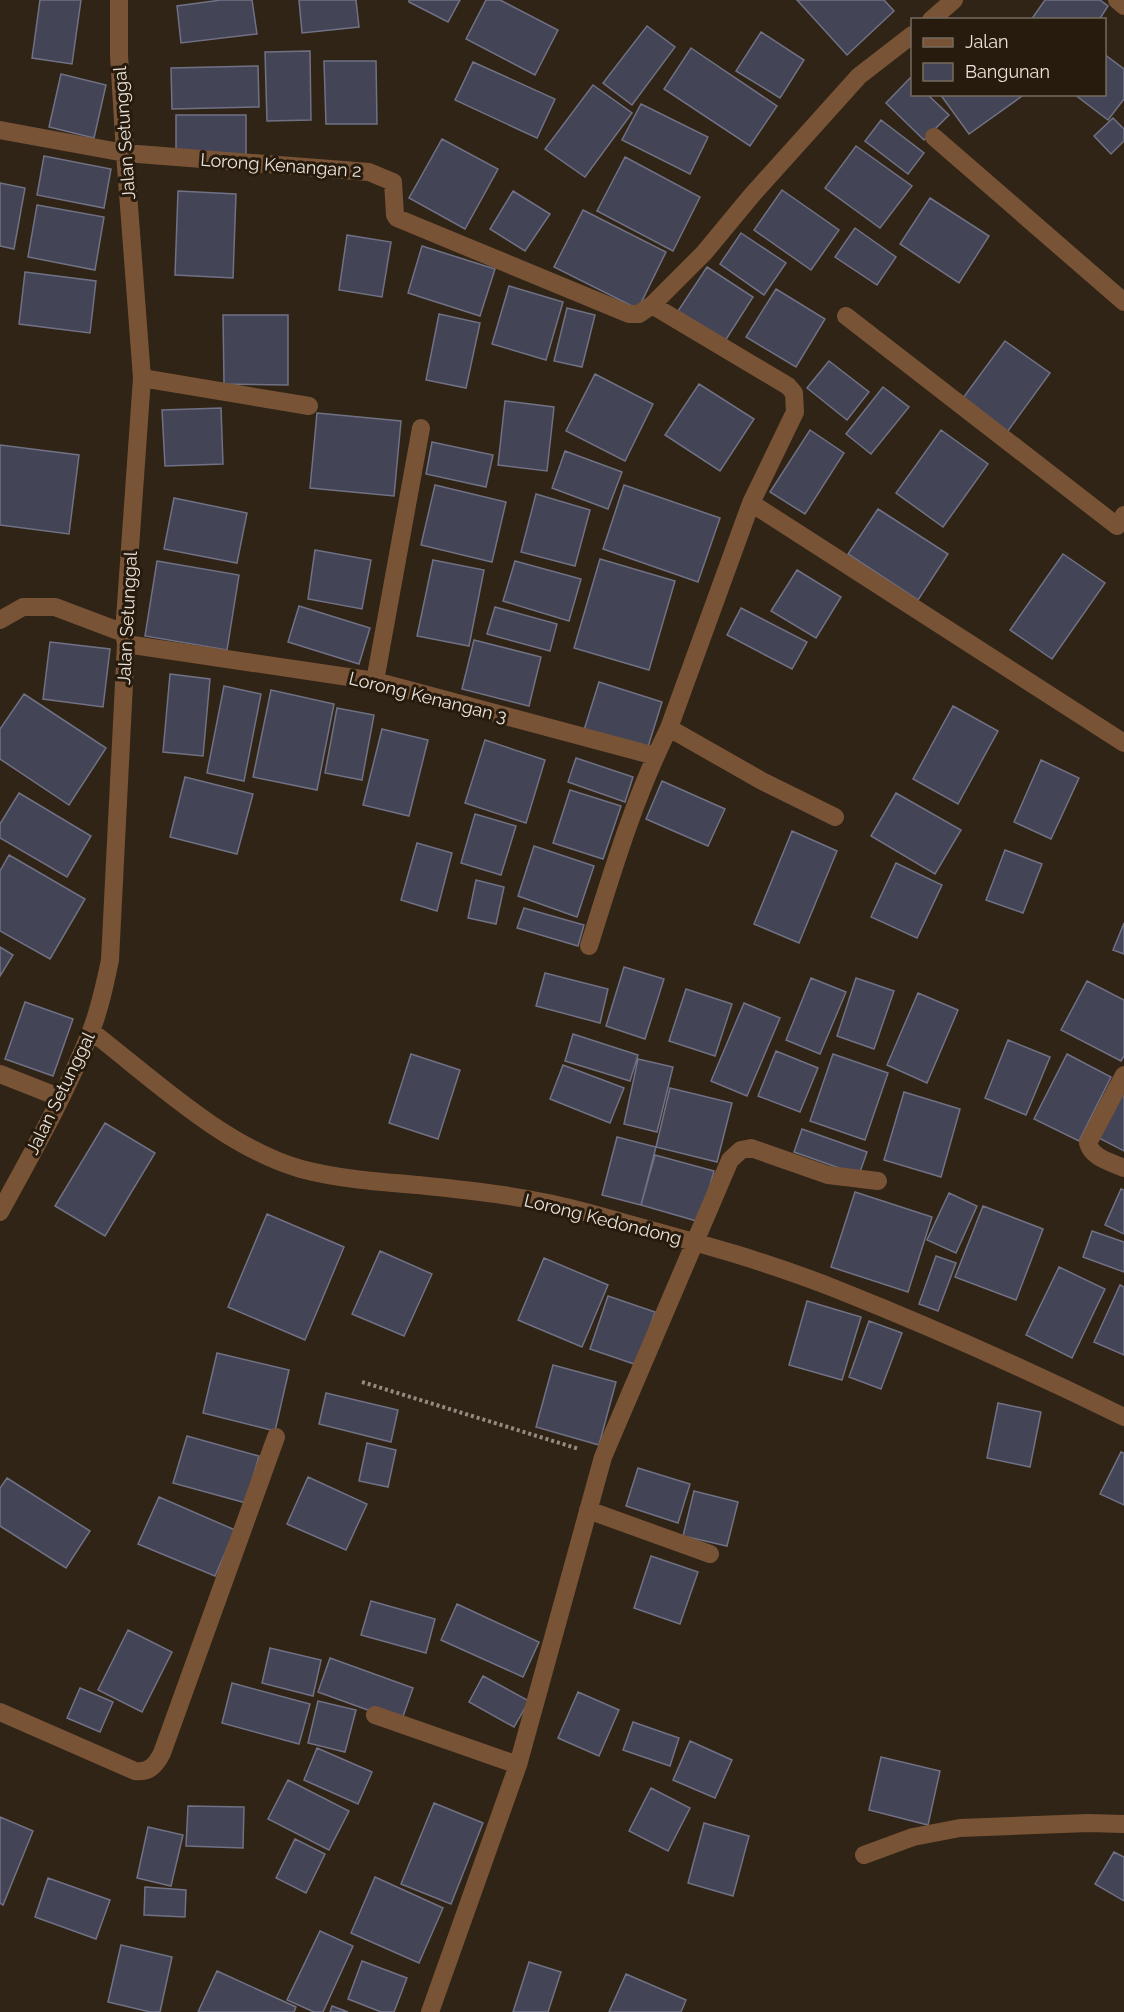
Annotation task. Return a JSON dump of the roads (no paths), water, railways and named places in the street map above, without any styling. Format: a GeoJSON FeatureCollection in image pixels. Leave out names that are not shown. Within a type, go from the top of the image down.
{"type":"FeatureCollection","features":[{"type":"Feature","properties":{"kind":"street","name":"Jalan Setunggal"},"geometry":{"type":"LineString","coordinates":[[0,1212],[61,1098],[91,1031],[102,998],[110,960],[125,639],[142,378],[119,55],[119,0]]}},
{"type":"Feature","properties":{"kind":"street"},"geometry":{"type":"LineString","coordinates":[[933,18],[954,0]]}},
{"type":"Feature","properties":{"kind":"street"},"geometry":{"type":"LineString","coordinates":[[1118,0],[1124,6]]}},
{"type":"Feature","properties":{"kind":"street"},"geometry":{"type":"LineString","coordinates":[[588,946],[621,848],[655,756],[669,729],[751,503],[795,412],[794,393],[788,386],[652,304],[704,253],[752,195],[859,76],[911,36]]}},
{"type":"Feature","properties":{"kind":"street"},"geometry":{"type":"LineString","coordinates":[[0,130],[125,153]]}},
{"type":"Feature","properties":{"kind":"street"},"geometry":{"type":"LineString","coordinates":[[934,137],[1124,302]]}},
{"type":"Feature","properties":{"kind":"street","name":"Lorong Kenangan 2"},"geometry":{"type":"LineString","coordinates":[[125,153],[369,172],[392,181],[395,215],[402,219],[629,314],[639,314],[652,304]]}},
{"type":"Feature","properties":{"kind":"street"},"geometry":{"type":"LineString","coordinates":[[846,316],[1122,525]]}},
{"type":"Feature","properties":{"kind":"street"},"geometry":{"type":"LineString","coordinates":[[142,378],[309,406]]}},
{"type":"Feature","properties":{"kind":"street"},"geometry":{"type":"LineString","coordinates":[[375,681],[421,428]]}},
{"type":"Feature","properties":{"kind":"street"},"geometry":{"type":"LineString","coordinates":[[751,503],[1124,743]]}},
{"type":"Feature","properties":{"kind":"street","name":"Lorong Kenangan 3"},"geometry":{"type":"LineString","coordinates":[[0,620],[23,607],[55,608],[125,639],[375,681],[655,756]]}},
{"type":"Feature","properties":{"kind":"street"},"geometry":{"type":"LineString","coordinates":[[669,729],[762,781],[835,817]]}},
{"type":"Feature","properties":{"kind":"street","name":"Lorong Kedondong"},"geometry":{"type":"LineString","coordinates":[[91,1031],[195,1112],[262,1155],[301,1169],[369,1180],[474,1191],[562,1205],[695,1242],[836,1289],[1028,1371],[1124,1417]]}},
{"type":"Feature","properties":{"kind":"street"},"geometry":{"type":"LineString","coordinates":[[0,1074],[61,1098]]}},
{"type":"Feature","properties":{"kind":"street"},"geometry":{"type":"LineString","coordinates":[[1124,1075],[1088,1143],[1095,1155],[1124,1168]]}},
{"type":"Feature","properties":{"kind":"street"},"geometry":{"type":"LineString","coordinates":[[430,2012],[518,1765],[603,1457],[730,1160],[741,1150],[751,1148],[828,1175],[878,1181]]}},
{"type":"Feature","properties":{"kind":"street"},"geometry":{"type":"LineString","coordinates":[[0,1712],[135,1771],[142,1772],[153,1766],[162,1754],[276,1437]]}},
{"type":"Feature","properties":{"kind":"street"},"geometry":{"type":"LineString","coordinates":[[588,1510],[710,1554]]}},
{"type":"Feature","properties":{"kind":"street"},"geometry":{"type":"LineString","coordinates":[[375,1715],[518,1765]]}},
{"type":"Feature","properties":{"kind":"street"},"geometry":{"type":"LineString","coordinates":[[864,1855],[913,1838],[960,1828],[1088,1822],[1124,1824]]}}]}
